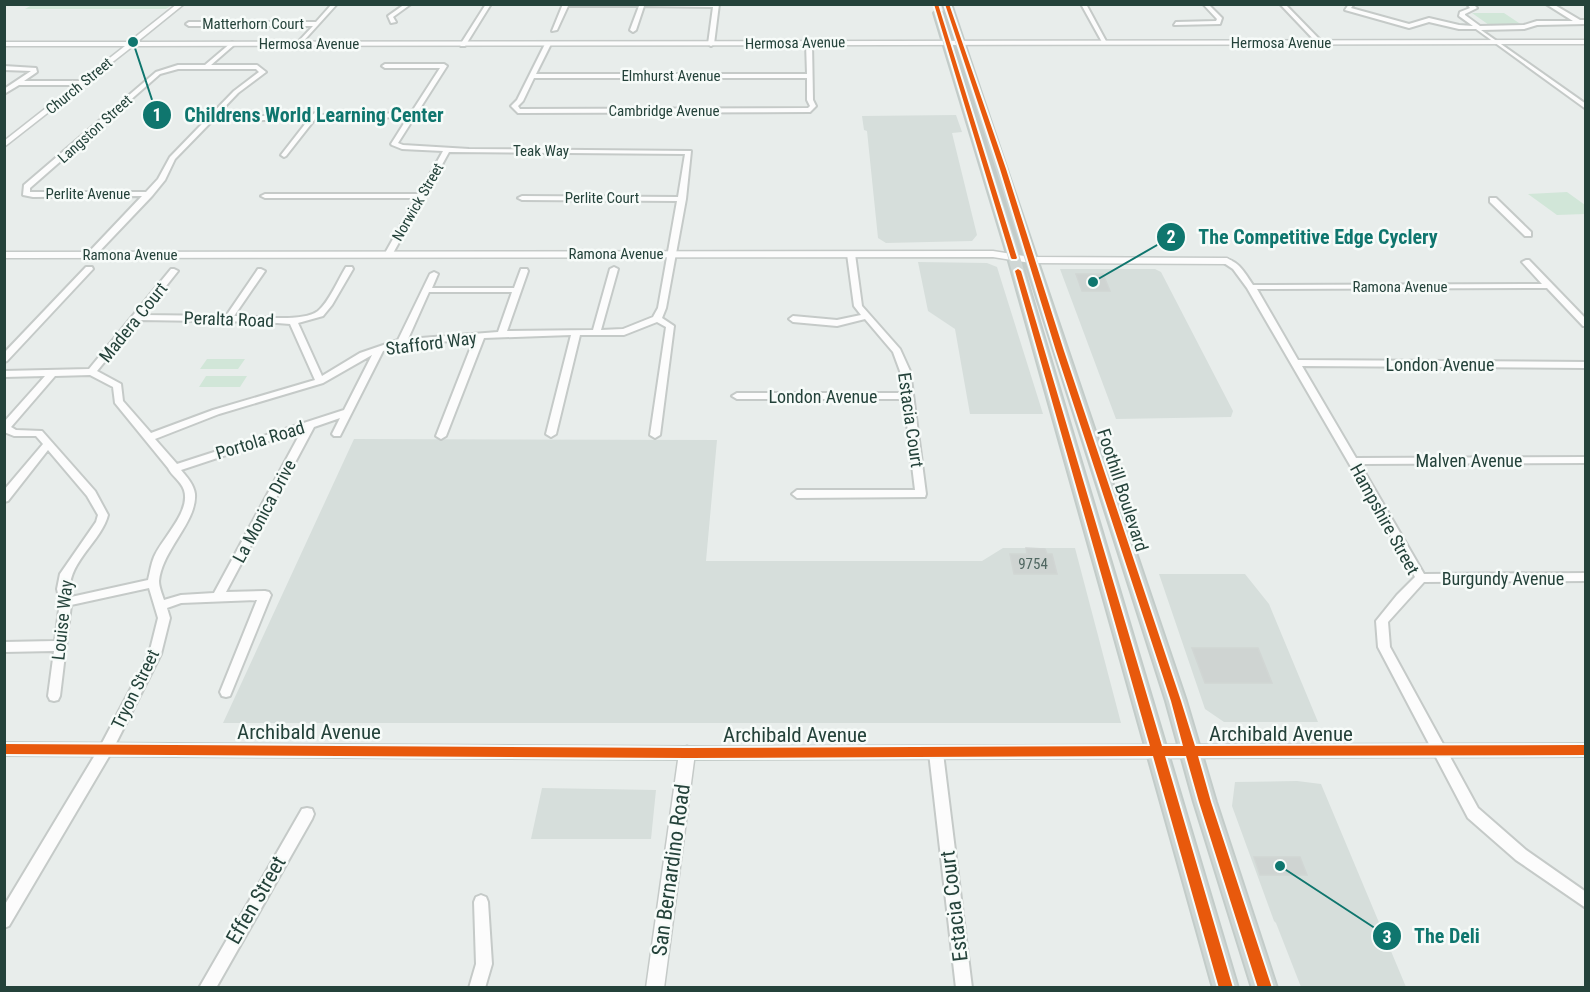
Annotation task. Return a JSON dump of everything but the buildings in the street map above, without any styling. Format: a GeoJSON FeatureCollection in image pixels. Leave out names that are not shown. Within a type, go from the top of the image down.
{"type":"FeatureCollection","features":[{"type":"Feature","properties":{"kind":"main road","name":"Foothill Boulevard"},"geometry":{"type":"LineString","coordinates":[[936,4],[954,43],[1022,259],[1158,752],[1226,987]]}},
{"type":"Feature","properties":{"kind":"main road","name":"Foothill Boulevard"},"geometry":{"type":"LineString","coordinates":[[947,4],[954,43],[1022,259],[1191,752],[1265,987]]}},
{"type":"Feature","properties":{"kind":"main road","name":"Archibald Avenue"},"geometry":{"type":"LineString","coordinates":[[4,749],[687,753],[1586,750]]}},
{"type":"Feature","properties":{"kind":"street","name":"Church Street"},"geometry":{"type":"LineString","coordinates":[[4,145],[182,4]]}},
{"type":"Feature","properties":{"kind":"street"},"geometry":{"type":"LineString","coordinates":[[299,44],[336,4]]}},
{"type":"Feature","properties":{"kind":"street"},"geometry":{"type":"LineString","coordinates":[[393,22],[390,17],[409,4]]}},
{"type":"Feature","properties":{"kind":"street"},"geometry":{"type":"LineString","coordinates":[[463,45],[489,4]]}},
{"type":"Feature","properties":{"kind":"street"},"geometry":{"type":"LineString","coordinates":[[554,30],[566,4],[716,5],[711,44]]}},
{"type":"Feature","properties":{"kind":"street"},"geometry":{"type":"LineString","coordinates":[[1083,4],[1105,42]]}},
{"type":"Feature","properties":{"kind":"street"},"geometry":{"type":"LineString","coordinates":[[1176,24],[1218,23],[1220,19],[1205,4]]}},
{"type":"Feature","properties":{"kind":"street"},"geometry":{"type":"LineString","coordinates":[[1282,4],[1320,43]]}},
{"type":"Feature","properties":{"kind":"street"},"geometry":{"type":"LineString","coordinates":[[1469,4],[1474,8],[1462,13],[1462,16],[1479,28],[1478,30],[1483,34],[1498,42],[1586,107]]}},
{"type":"Feature","properties":{"kind":"street"},"geometry":{"type":"LineString","coordinates":[[1548,4],[1580,22],[1586,29]]}},
{"type":"Feature","properties":{"kind":"street"},"geometry":{"type":"LineString","coordinates":[[633,30],[642,5]]}},
{"type":"Feature","properties":{"kind":"street"},"geometry":{"type":"LineString","coordinates":[[1349,7],[1409,26],[1429,20],[1459,27],[1479,28],[1580,22]]}},
{"type":"Feature","properties":{"kind":"street","name":"Matterhorn Court"},"geometry":{"type":"LineString","coordinates":[[189,24],[317,24]]}},
{"type":"Feature","properties":{"kind":"street","name":"Hermosa Avenue"},"geometry":{"type":"LineString","coordinates":[[4,44],[1586,42]]}},
{"type":"Feature","properties":{"kind":"street"},"geometry":{"type":"LineString","coordinates":[[809,43],[810,76]]}},
{"type":"Feature","properties":{"kind":"street"},"geometry":{"type":"LineString","coordinates":[[206,67],[232,44]]}},
{"type":"Feature","properties":{"kind":"street"},"geometry":{"type":"LineString","coordinates":[[533,76],[548,44]]}},
{"type":"Feature","properties":{"kind":"street"},"geometry":{"type":"LineString","coordinates":[[716,76],[718,65]]}},
{"type":"Feature","properties":{"kind":"street"},"geometry":{"type":"LineString","coordinates":[[210,119],[268,119],[315,115],[412,115],[444,66],[385,66]]}},
{"type":"Feature","properties":{"kind":"street"},"geometry":{"type":"LineString","coordinates":[[627,76],[630,66]]}},
{"type":"Feature","properties":{"kind":"street"},"geometry":{"type":"LineString","coordinates":[[91,255],[161,180],[172,158],[236,92],[263,72],[257,67],[206,67]]}},
{"type":"Feature","properties":{"kind":"street","name":"Langston Street"},"geometry":{"type":"LineString","coordinates":[[26,193],[27,187],[158,73],[169,68],[206,67]]}},
{"type":"Feature","properties":{"kind":"street"},"geometry":{"type":"LineString","coordinates":[[4,68],[34,69],[35,71],[4,92]]}},
{"type":"Feature","properties":{"kind":"street","name":"Elmhurst Avenue"},"geometry":{"type":"LineString","coordinates":[[533,76],[810,76]]}},
{"type":"Feature","properties":{"kind":"street","name":"Cambridge Avenue"},"geometry":{"type":"LineString","coordinates":[[533,76],[520,101],[514,106],[518,111],[810,110],[813,106],[810,100],[810,76]]}},
{"type":"Feature","properties":{"kind":"street"},"geometry":{"type":"LineString","coordinates":[[16,83],[81,83]]}},
{"type":"Feature","properties":{"kind":"street"},"geometry":{"type":"LineString","coordinates":[[284,155],[315,115]]}},
{"type":"Feature","properties":{"kind":"street","name":"Teak Way"},"geometry":{"type":"LineString","coordinates":[[412,115],[394,144],[402,147],[447,150],[689,152],[682,199]]}},
{"type":"Feature","properties":{"kind":"street","name":"Norwick Street"},"geometry":{"type":"LineString","coordinates":[[388,255],[447,150]]}},
{"type":"Feature","properties":{"kind":"street","name":"Perlite Avenue"},"geometry":{"type":"LineString","coordinates":[[26,193],[33,195],[149,194]]}},
{"type":"Feature","properties":{"kind":"street"},"geometry":{"type":"LineString","coordinates":[[265,196],[422,196]]}},
{"type":"Feature","properties":{"kind":"street","name":"Perlite Court"},"geometry":{"type":"LineString","coordinates":[[522,198],[682,199]]}},
{"type":"Feature","properties":{"kind":"street"},"geometry":{"type":"LineString","coordinates":[[655,435],[670,326],[657,319],[662,308],[682,199]]}},
{"type":"Feature","properties":{"kind":"street"},"geometry":{"type":"LineString","coordinates":[[1493,200],[1528,234]]}},
{"type":"Feature","properties":{"kind":"street","name":"Estacia Court"},"geometry":{"type":"LineString","coordinates":[[797,494],[921,494],[905,371],[897,351],[858,306],[851,254]]}},
{"type":"Feature","properties":{"kind":"street","name":"Ramona Avenue"},"geometry":{"type":"LineString","coordinates":[[4,255],[993,254],[1022,259],[1227,261]]}},
{"type":"Feature","properties":{"kind":"street","name":"Hampshire Street"},"geometry":{"type":"LineString","coordinates":[[1227,261],[1236,267],[1251,287],[1421,578],[1382,621],[1384,647],[1438,751],[1473,813],[1521,855],[1586,901]]}},
{"type":"Feature","properties":{"kind":"street"},"geometry":{"type":"LineString","coordinates":[[1526,262],[1586,324]]}},
{"type":"Feature","properties":{"kind":"street"},"geometry":{"type":"LineString","coordinates":[[4,359],[89,269]]}},
{"type":"Feature","properties":{"kind":"street"},"geometry":{"type":"LineString","coordinates":[[293,322],[320,314],[328,305],[349,269]]}},
{"type":"Feature","properties":{"kind":"street"},"geometry":{"type":"LineString","coordinates":[[596,333],[614,269]]}},
{"type":"Feature","properties":{"kind":"street"},"geometry":{"type":"LineString","coordinates":[[228,319],[261,271]]}},
{"type":"Feature","properties":{"kind":"street"},"geometry":{"type":"LineString","coordinates":[[502,334],[524,271]]}},
{"type":"Feature","properties":{"kind":"street","name":"Madera Court"},"geometry":{"type":"LineString","coordinates":[[92,372],[174,272]]}},
{"type":"Feature","properties":{"kind":"street"},"geometry":{"type":"LineString","coordinates":[[402,342],[434,274]]}},
{"type":"Feature","properties":{"kind":"street","name":"Ramona Avenue"},"geometry":{"type":"LineString","coordinates":[[1251,287],[1548,286]]}},
{"type":"Feature","properties":{"kind":"street"},"geometry":{"type":"LineString","coordinates":[[427,290],[517,290]]}},
{"type":"Feature","properties":{"kind":"street"},"geometry":{"type":"LineString","coordinates":[[793,320],[837,323],[866,316]]}},
{"type":"Feature","properties":{"kind":"street","name":"Peralta Road"},"geometry":{"type":"LineString","coordinates":[[137,317],[293,322],[320,381]]}},
{"type":"Feature","properties":{"kind":"street","name":"Stafford Way"},"geometry":{"type":"LineString","coordinates":[[148,438],[216,411],[320,381],[363,355],[402,342],[502,334],[624,332],[657,319]]}},
{"type":"Feature","properties":{"kind":"street"},"geometry":{"type":"LineString","coordinates":[[551,434],[576,333]]}},
{"type":"Feature","properties":{"kind":"street"},"geometry":{"type":"LineString","coordinates":[[441,436],[480,336]]}},
{"type":"Feature","properties":{"kind":"street"},"geometry":{"type":"LineString","coordinates":[[338,434],[380,348]]}},
{"type":"Feature","properties":{"kind":"street","name":"London Avenue"},"geometry":{"type":"LineString","coordinates":[[1295,363],[1586,365]]}},
{"type":"Feature","properties":{"kind":"street"},"geometry":{"type":"LineString","coordinates":[[4,374],[92,372],[118,386],[118,401],[185,481],[190,494],[188,510],[160,556],[153,583],[66,602]]}},
{"type":"Feature","properties":{"kind":"street","name":"Louise Way"},"geometry":{"type":"LineString","coordinates":[[52,373],[4,428],[14,433],[39,433],[91,494],[103,515],[101,523],[66,574],[63,589],[66,602],[54,696]]}},
{"type":"Feature","properties":{"kind":"street","name":"London Avenue"},"geometry":{"type":"LineString","coordinates":[[737,396],[909,396]]}},
{"type":"Feature","properties":{"kind":"street","name":"Portola Road"},"geometry":{"type":"LineString","coordinates":[[173,469],[348,412]]}},
{"type":"Feature","properties":{"kind":"street","name":"La Monica Drive"},"geometry":{"type":"LineString","coordinates":[[218,597],[310,424]]}},
{"type":"Feature","properties":{"kind":"street"},"geometry":{"type":"LineString","coordinates":[[4,498],[48,444]]}},
{"type":"Feature","properties":{"kind":"street","name":"Malven Avenue"},"geometry":{"type":"LineString","coordinates":[[1352,461],[1586,460]]}},
{"type":"Feature","properties":{"kind":"street","name":"Burgundy Avenue"},"geometry":{"type":"LineString","coordinates":[[1421,578],[1586,577]]}},
{"type":"Feature","properties":{"kind":"street","name":"Tryon Street"},"geometry":{"type":"LineString","coordinates":[[4,921],[106,749],[155,654],[164,618],[153,583]]}},
{"type":"Feature","properties":{"kind":"street"},"geometry":{"type":"LineString","coordinates":[[160,605],[181,599],[265,595],[226,692]]}},
{"type":"Feature","properties":{"kind":"street"},"geometry":{"type":"LineString","coordinates":[[4,647],[60,646]]}},
{"type":"Feature","properties":{"kind":"street","name":"San Bernardino Road"},"geometry":{"type":"LineString","coordinates":[[655,987],[687,753]]}},
{"type":"Feature","properties":{"kind":"street","name":"Estacia Court"},"geometry":{"type":"LineString","coordinates":[[936,753],[964,987]]}},
{"type":"Feature","properties":{"kind":"street","name":"Effen Street"},"geometry":{"type":"LineString","coordinates":[[207,987],[307,814]]}},
{"type":"Feature","properties":{"kind":"street"},"geometry":{"type":"LineString","coordinates":[[477,987],[483,964],[481,902]]}},
{"type":"Feature","properties":{"kind":"shaded area"},"geometry":{"type":"Polygon","coordinates":[[[956,115],[962,132],[952,133],[977,235],[972,241],[886,243],[878,238],[867,131],[864,130],[862,116],[956,115]]]}},
{"type":"Feature","properties":{"kind":"shaded area"},"geometry":{"type":"Polygon","coordinates":[[[918,262],[987,263],[997,267],[1043,414],[970,414],[955,329],[928,311],[918,262]]]}},
{"type":"Feature","properties":{"kind":"shaded area"},"geometry":{"type":"Polygon","coordinates":[[[1060,269],[1155,269],[1161,272],[1233,411],[1231,417],[1116,419],[1060,269]]]}},
{"type":"Feature","properties":{"kind":"shaded area"},"geometry":{"type":"Polygon","coordinates":[[[354,439],[717,440],[706,561],[982,561],[1003,548],[1075,548],[1121,723],[223,723],[354,439]]]}},
{"type":"Feature","properties":{"kind":"shaded area"},"geometry":{"type":"Polygon","coordinates":[[[1159,574],[1245,574],[1269,604],[1318,722],[1224,722],[1205,709],[1159,574]]]}},
{"type":"Feature","properties":{"kind":"shaded area"},"geometry":{"type":"Polygon","coordinates":[[[1297,781],[1321,784],[1406,987],[1301,987],[1232,806],[1235,782],[1297,781]]]}},
{"type":"Feature","properties":{"kind":"shaded area"},"geometry":{"type":"Polygon","coordinates":[[[542,788],[656,790],[651,839],[531,839],[542,788]]]}},
{"type":"Feature","properties":{"kind":"green space"},"geometry":{"type":"Polygon","coordinates":[[[32,5],[172,5],[166,9],[25,9],[32,5]]]}},
{"type":"Feature","properties":{"kind":"green space"},"geometry":{"type":"Polygon","coordinates":[[[1472,13],[1504,13],[1522,25],[1489,25],[1472,13]]]}},
{"type":"Feature","properties":{"kind":"green space"},"geometry":{"type":"Polygon","coordinates":[[[1567,192],[1585,205],[1585,214],[1557,215],[1528,194],[1567,192]]]}},
{"type":"Feature","properties":{"kind":"green space"},"geometry":{"type":"Polygon","coordinates":[[[207,359],[245,359],[238,369],[200,369],[207,359]]]}},
{"type":"Feature","properties":{"kind":"green space"},"geometry":{"type":"Polygon","coordinates":[[[206,376],[247,376],[240,387],[199,387],[206,376]]]}},
{"type":"Feature","properties":{"kind":"cycle path"},"geometry":{"type":"LineString","coordinates":[[936,4],[1014,258]]}},
{"type":"Feature","properties":{"kind":"cycle path"},"geometry":{"type":"LineString","coordinates":[[947,4],[1176,701],[1205,802],[1265,988]]}},
{"type":"Feature","properties":{"kind":"cycle path"},"geometry":{"type":"LineString","coordinates":[[1018,271],[1226,988]]}},
{"type":"Feature","properties":{"kind":"cycle path"},"geometry":{"type":"LineString","coordinates":[[4,749],[687,753],[1586,750]]}},
{"type":"Feature","properties":{"kind":"place","name":"Childrens World Learning Center"},"geometry":{"type":"Point","coordinates":[133,42]}},
{"type":"Feature","properties":{"kind":"place","name":"The Competitive Edge Cyclery"},"geometry":{"type":"Point","coordinates":[1093,282]}},
{"type":"Feature","properties":{"kind":"place","name":"The Deli"},"geometry":{"type":"Point","coordinates":[1280,866]}}]}
